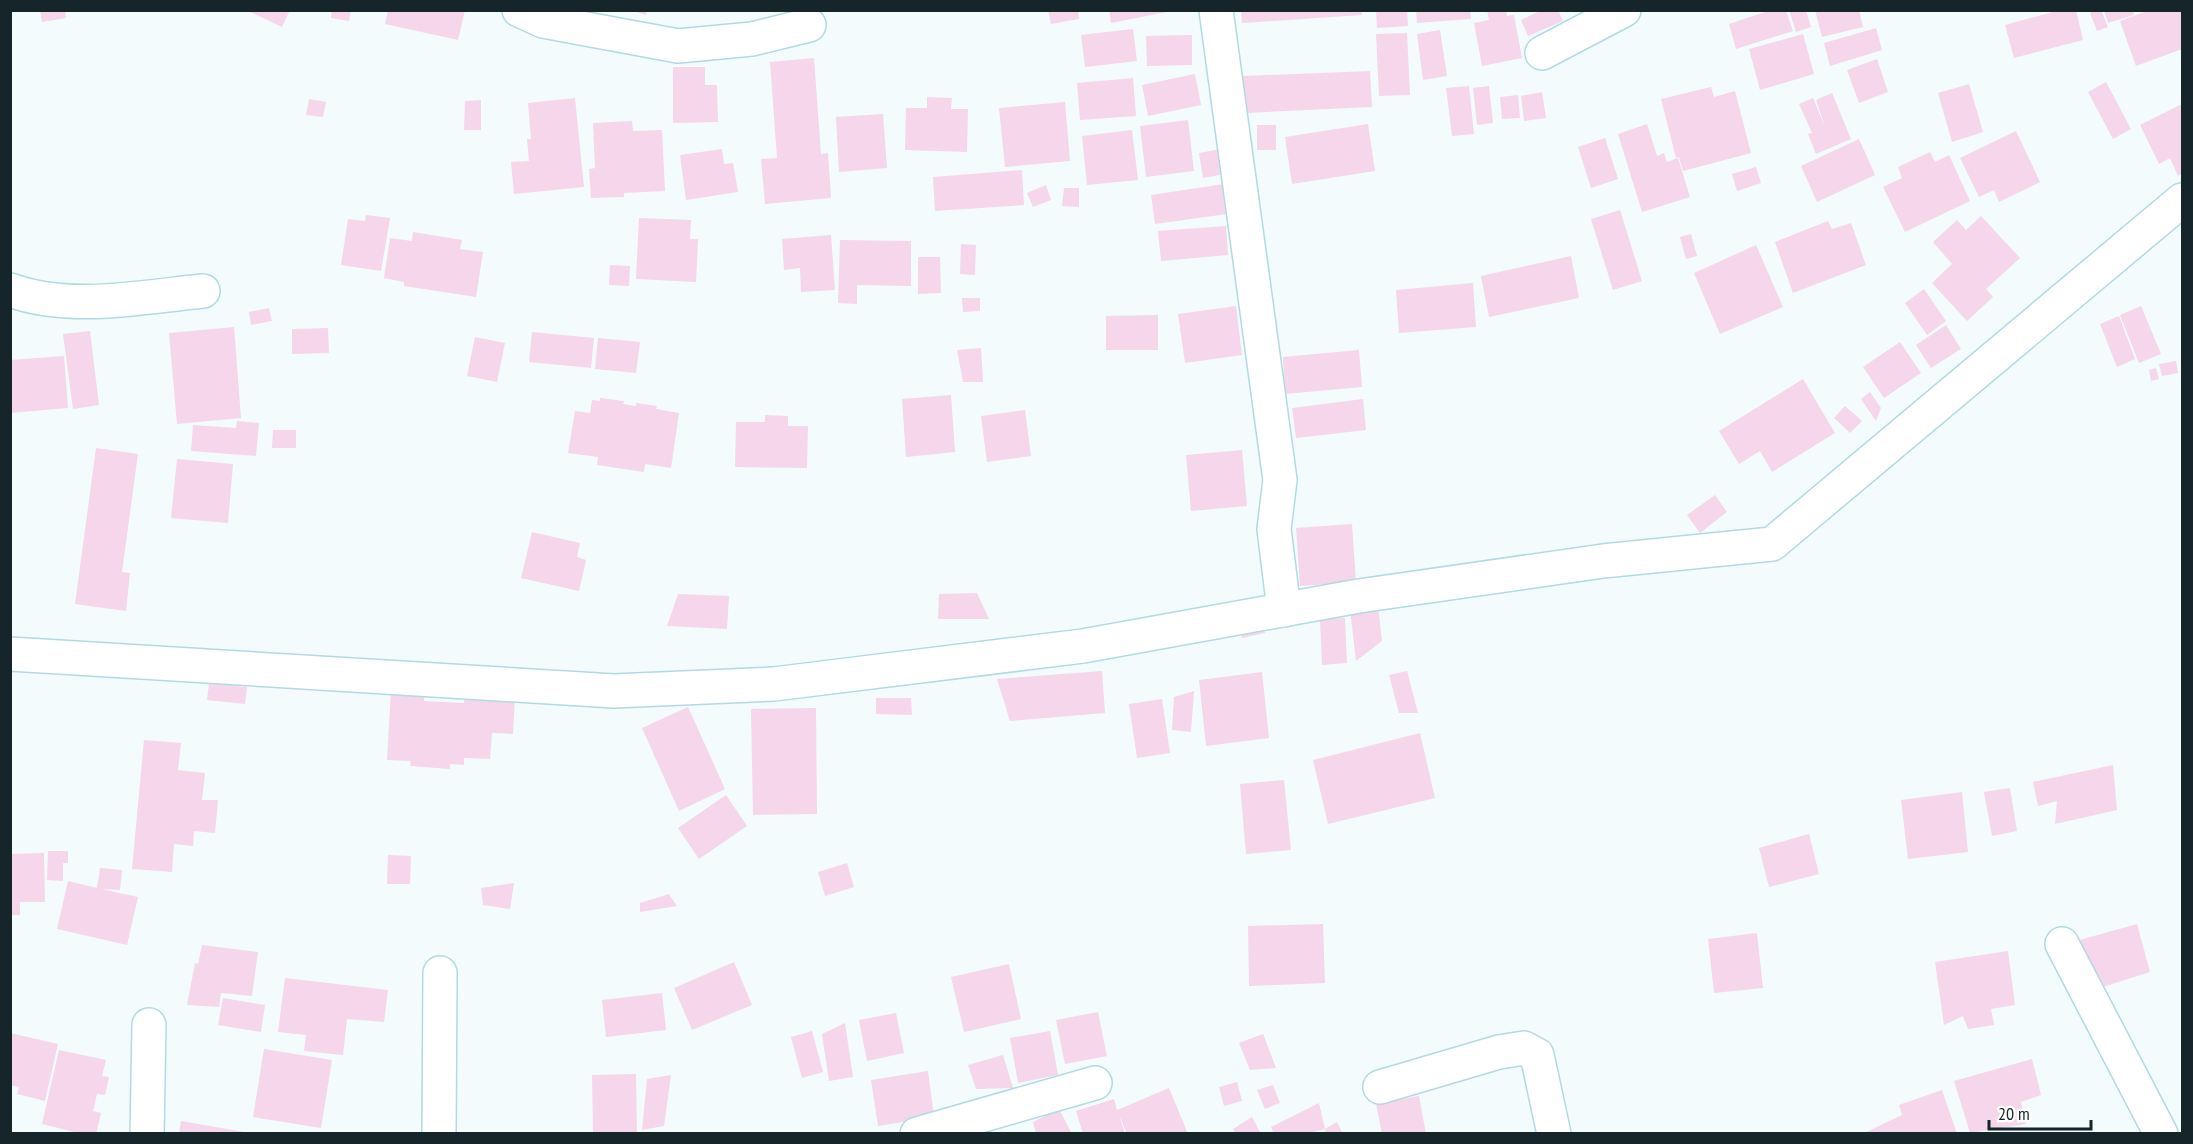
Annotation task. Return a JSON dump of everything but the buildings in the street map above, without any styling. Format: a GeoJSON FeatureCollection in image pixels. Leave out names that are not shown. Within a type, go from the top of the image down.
{"type":"FeatureCollection","features":[{"type":"Feature","properties":{"kind":"street"},"geometry":{"type":"LineString","coordinates":[[519,10],[543,21],[678,46],[753,39],[808,25]]}},
{"type":"Feature","properties":{"kind":"street"},"geometry":{"type":"LineString","coordinates":[[1216,10],[1258,305],[1280,480],[1274,529],[1284,610]]}},
{"type":"Feature","properties":{"kind":"street"},"geometry":{"type":"LineString","coordinates":[[1542,53],[1624,10]]}},
{"type":"Feature","properties":{"kind":"street"},"geometry":{"type":"LineString","coordinates":[[10,654],[615,691],[774,684],[1083,646],[1359,596],[1603,561],[1772,544],[2182,200]]}},
{"type":"Feature","properties":{"kind":"street"},"geometry":{"type":"LineString","coordinates":[[10,290],[31,297],[84,302],[203,291]]}},
{"type":"Feature","properties":{"kind":"street"},"geometry":{"type":"LineString","coordinates":[[2062,945],[2162,1134]]}},
{"type":"Feature","properties":{"kind":"street"},"geometry":{"type":"LineString","coordinates":[[439,1134],[440,973]]}},
{"type":"Feature","properties":{"kind":"street"},"geometry":{"type":"LineString","coordinates":[[147,1134],[149,1025]]}},
{"type":"Feature","properties":{"kind":"street"},"geometry":{"type":"LineString","coordinates":[[1380,1087],[1499,1052],[1524,1048],[1537,1055],[1554,1134]]}},
{"type":"Feature","properties":{"kind":"street"},"geometry":{"type":"LineString","coordinates":[[917,1134],[1095,1083]]}}]}
